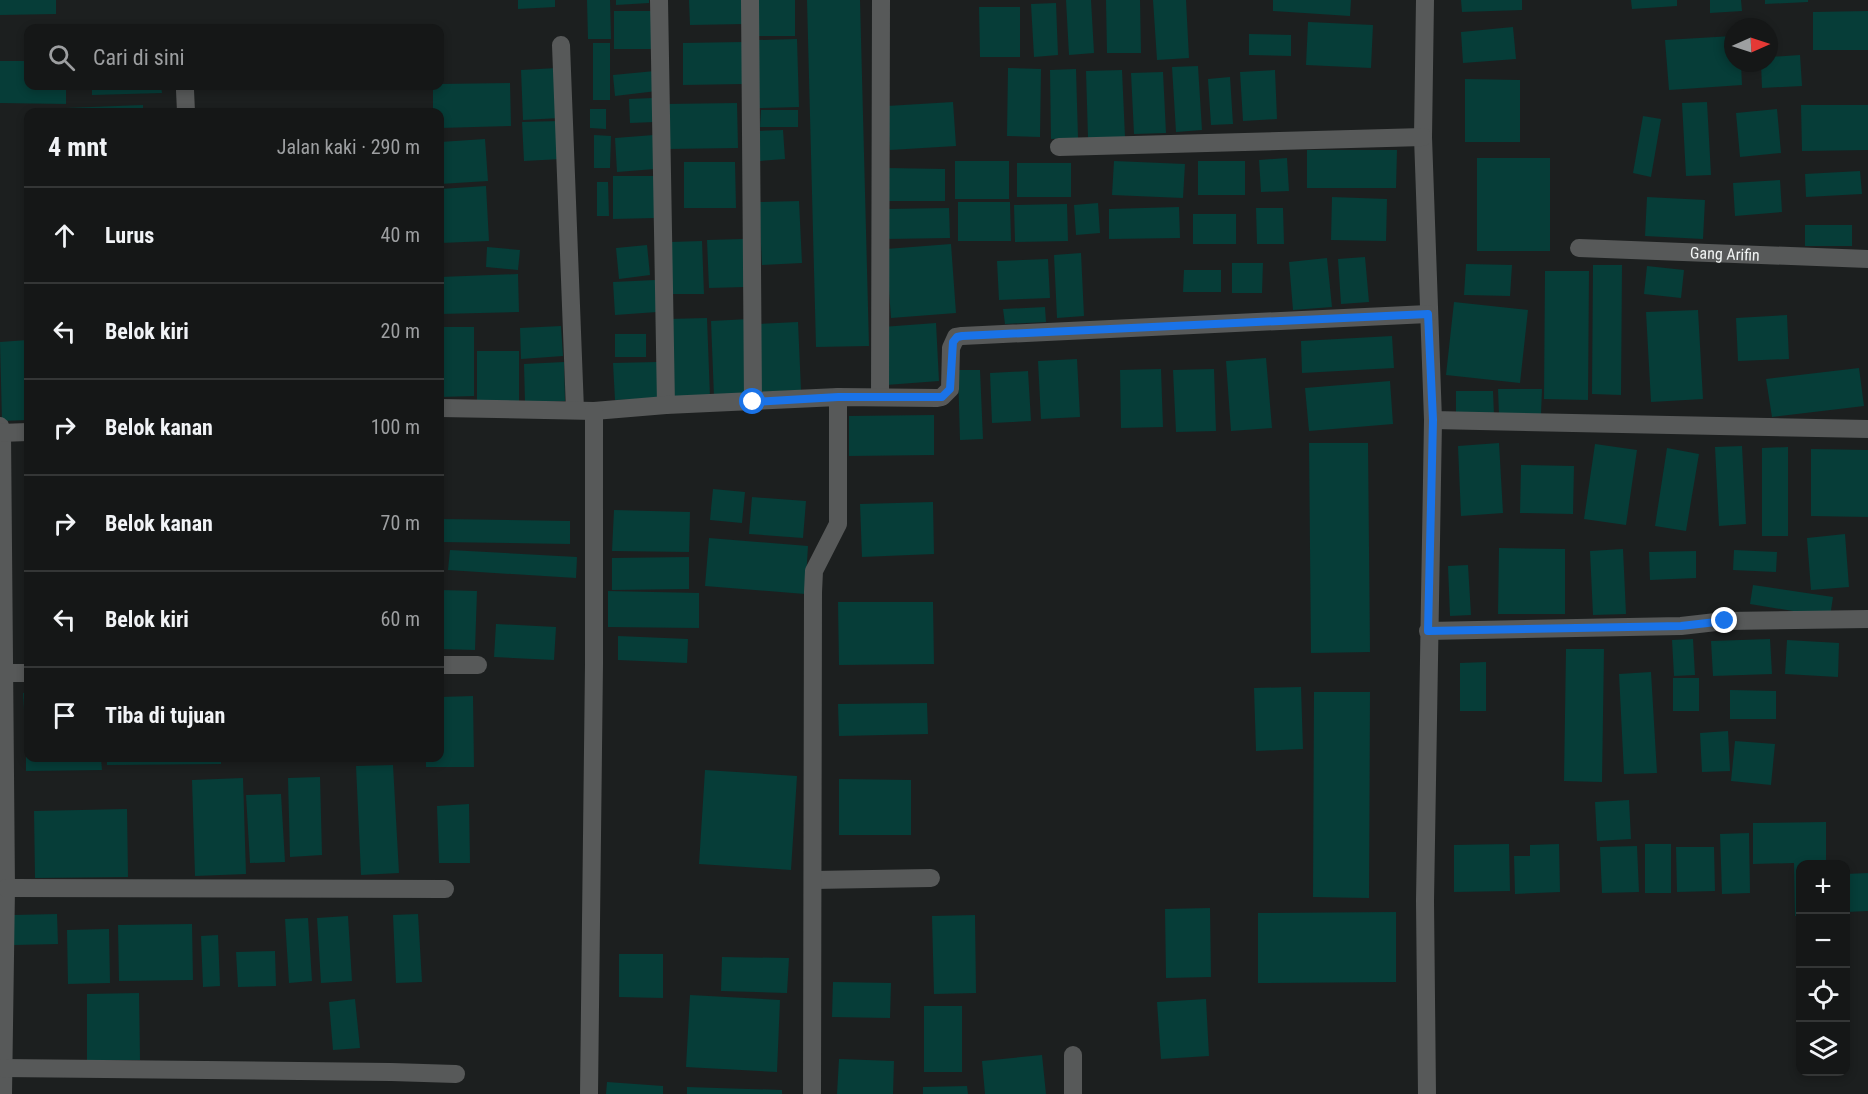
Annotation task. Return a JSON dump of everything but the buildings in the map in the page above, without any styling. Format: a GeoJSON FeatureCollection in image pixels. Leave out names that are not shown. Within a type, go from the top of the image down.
{"type":"FeatureCollection","features":[{"type":"Feature","properties":{"kind":"street"},"geometry":{"type":"LineString","coordinates":[[658,0],[666,405]]}},
{"type":"Feature","properties":{"kind":"street"},"geometry":{"type":"LineString","coordinates":[[750,0],[753,402]]}},
{"type":"Feature","properties":{"kind":"street"},"geometry":{"type":"LineString","coordinates":[[880,398],[881,0]]}},
{"type":"Feature","properties":{"kind":"street"},"geometry":{"type":"LineString","coordinates":[[1425,0],[1423,137],[1433,420],[1425,901],[1427,1094]]}},
{"type":"Feature","properties":{"kind":"street"},"geometry":{"type":"LineString","coordinates":[[561,45],[575,410]]}},
{"type":"Feature","properties":{"kind":"street"},"geometry":{"type":"LineString","coordinates":[[185,90],[186,108]]}},
{"type":"Feature","properties":{"kind":"street"},"geometry":{"type":"LineString","coordinates":[[1059,147],[1423,137]]}},
{"type":"Feature","properties":{"kind":"street","name":"Gang Arifin"},"geometry":{"type":"LineString","coordinates":[[1579,248],[1868,260]]}},
{"type":"Feature","properties":{"kind":"street"},"geometry":{"type":"LineString","coordinates":[[444,408],[594,411],[666,405],[838,397],[942,397],[950,389],[953,342],[957,337],[962,336],[1428,314]]}},
{"type":"Feature","properties":{"kind":"street"},"geometry":{"type":"LineString","coordinates":[[812,1094],[813,592],[814,571],[838,524],[838,397]]}},
{"type":"Feature","properties":{"kind":"street"},"geometry":{"type":"LineString","coordinates":[[589,1094],[594,664],[594,411]]}},
{"type":"Feature","properties":{"kind":"street"},"geometry":{"type":"LineString","coordinates":[[1433,420],[1868,429]]}},
{"type":"Feature","properties":{"kind":"street"},"geometry":{"type":"LineString","coordinates":[[3,1094],[6,888],[1,431],[24,432]]}},
{"type":"Feature","properties":{"kind":"street"},"geometry":{"type":"LineString","coordinates":[[1428,631],[1681,626],[1725,621],[1868,619]]}},
{"type":"Feature","properties":{"kind":"street"},"geometry":{"type":"LineString","coordinates":[[444,665],[478,665]]}},
{"type":"Feature","properties":{"kind":"street"},"geometry":{"type":"LineString","coordinates":[[2,673],[24,673]]}},
{"type":"Feature","properties":{"kind":"street"},"geometry":{"type":"LineString","coordinates":[[813,880],[931,878]]}},
{"type":"Feature","properties":{"kind":"street"},"geometry":{"type":"LineString","coordinates":[[6,888],[445,889]]}},
{"type":"Feature","properties":{"kind":"street"},"geometry":{"type":"LineString","coordinates":[[1073,1055],[1073,1094]]}},
{"type":"Feature","properties":{"kind":"street"},"geometry":{"type":"LineString","coordinates":[[2,1068],[456,1074]]}},
{"type":"Feature","properties":{"kind":"route"},"geometry":{"type":"LineString","coordinates":[[753,402],[838,397],[942,397],[950,389],[951,348],[957,337],[962,336],[1428,314],[1433,420],[1428,631],[1681,626],[1725,621]]}}]}
